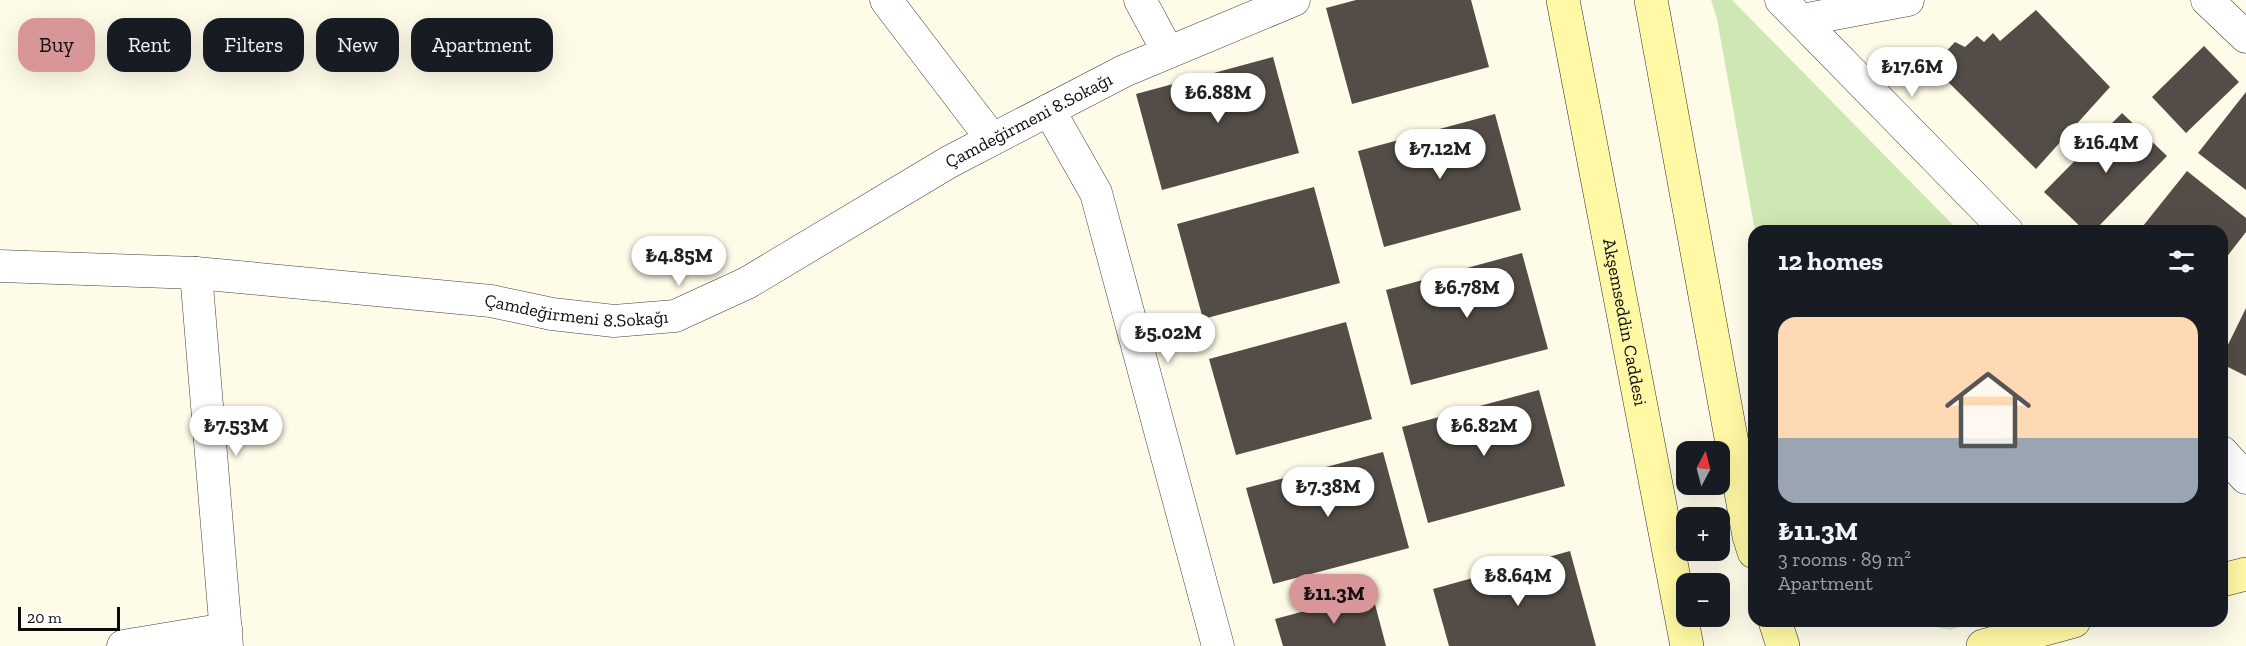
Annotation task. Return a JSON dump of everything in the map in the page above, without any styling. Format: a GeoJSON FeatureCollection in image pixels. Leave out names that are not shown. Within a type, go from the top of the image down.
{"type":"FeatureCollection","features":[{"type":"Feature","properties":{"kind":"street"},"geometry":{"type":"LineString","coordinates":[[886,0],[992,140]]}},
{"type":"Feature","properties":{"kind":"street"},"geometry":{"type":"LineString","coordinates":[[1140,0],[1168,52]]}},
{"type":"Feature","properties":{"kind":"street","name":"Çamdeğirmeni 8.Sokağı"},"geometry":{"type":"LineString","coordinates":[[0,266],[196,273],[491,301],[552,314],[614,321],[675,316],[747,283],[949,162],[1124,71],[1294,0]]}},
{"type":"Feature","properties":{"kind":"street","name":"Akşemseddin Caddesi"},"geometry":{"type":"LineString","coordinates":[[1563,0],[1687,646]]}},
{"type":"Feature","properties":{"kind":"street"},"geometry":{"type":"LineString","coordinates":[[1651,0],[1748,531]]}},
{"type":"Feature","properties":{"kind":"street"},"geometry":{"type":"LineString","coordinates":[[1791,10],[1908,0]]}},
{"type":"Feature","properties":{"kind":"street"},"geometry":{"type":"LineString","coordinates":[[2207,0],[2246,37]]}},
{"type":"Feature","properties":{"kind":"street"},"geometry":{"type":"LineString","coordinates":[[1791,10],[2001,225]]}},
{"type":"Feature","properties":{"kind":"street"},"geometry":{"type":"LineString","coordinates":[[1049,110],[1096,193],[1218,646]]}},
{"type":"Feature","properties":{"kind":"street"},"geometry":{"type":"LineString","coordinates":[[123,646],[226,638],[196,273]]}},
{"type":"Feature","properties":{"kind":"street"},"geometry":{"type":"LineString","coordinates":[[2228,458],[2246,478]]}},
{"type":"Feature","properties":{"kind":"street"},"geometry":{"type":"LineString","coordinates":[[2228,578],[2246,573]]}},
{"type":"Feature","properties":{"kind":"street"},"geometry":{"type":"LineString","coordinates":[[1777,627],[1783,646]]}},
{"type":"Feature","properties":{"kind":"street"},"geometry":{"type":"LineString","coordinates":[[1983,646],[2052,627]]}},
{"type":"Feature","properties":{"kind":"green space"},"geometry":{"type":"Polygon","coordinates":[[[1711,0],[1732,0],[1953,225],[1754,225],[1717,19],[1711,0]]]}},
{"type":"Feature","properties":{"kind":"green space"},"geometry":{"type":"Polygon","coordinates":[[[1936,627],[1960,627],[1950,630],[1936,627]]]}},
{"type":"Feature","properties":{"kind":"building"},"geometry":{"type":"Polygon","coordinates":[[[1356,0],[1471,0],[1489,67],[1352,104],[1326,8],[1356,0]]]}},
{"type":"Feature","properties":{"kind":"building"},"geometry":{"type":"Polygon","coordinates":[[[2036,10],[2110,87],[2036,169],[1932,66],[1955,42],[1965,47],[1977,36],[1984,42],[1993,33],[2000,41],[2036,10]]]}},
{"type":"Feature","properties":{"kind":"building"},"geometry":{"type":"Polygon","coordinates":[[[2204,46],[2239,82],[2186,133],[2152,97],[2204,46]]]}},
{"type":"Feature","properties":{"kind":"building"},"geometry":{"type":"Polygon","coordinates":[[[1273,57],[1299,153],[1162,190],[1136,94],[1273,57]]]}},
{"type":"Feature","properties":{"kind":"building"},"geometry":{"type":"Polygon","coordinates":[[[2246,92],[2246,190],[2198,153],[2246,92]]]}},
{"type":"Feature","properties":{"kind":"building"},"geometry":{"type":"Polygon","coordinates":[[[2122,113],[2167,156],[2100,225],[2079,225],[2044,192],[2122,113]]]}},
{"type":"Feature","properties":{"kind":"building"},"geometry":{"type":"Polygon","coordinates":[[[1495,114],[1521,210],[1384,247],[1358,151],[1495,114]]]}},
{"type":"Feature","properties":{"kind":"building"},"geometry":{"type":"Polygon","coordinates":[[[2187,171],[2246,218],[2246,232],[2228,255],[2228,225],[2144,225],[2187,171]]]}},
{"type":"Feature","properties":{"kind":"building"},"geometry":{"type":"Polygon","coordinates":[[[1314,187],[1340,283],[1203,319],[1177,224],[1314,187]]]}},
{"type":"Feature","properties":{"kind":"building"},"geometry":{"type":"Polygon","coordinates":[[[1522,253],[1548,349],[1411,385],[1386,290],[1522,253]]]}},
{"type":"Feature","properties":{"kind":"building"},"geometry":{"type":"Polygon","coordinates":[[[2246,308],[2246,376],[2228,367],[2228,345],[2246,308]]]}},
{"type":"Feature","properties":{"kind":"building"},"geometry":{"type":"Polygon","coordinates":[[[1346,322],[1372,419],[1236,455],[1209,359],[1346,322]]]}},
{"type":"Feature","properties":{"kind":"building"},"geometry":{"type":"Polygon","coordinates":[[[1539,390],[1565,486],[1428,523],[1402,427],[1539,390]]]}},
{"type":"Feature","properties":{"kind":"building"},"geometry":{"type":"Polygon","coordinates":[[[1383,452],[1409,548],[1273,584],[1246,488],[1383,452]]]}},
{"type":"Feature","properties":{"kind":"building"},"geometry":{"type":"Polygon","coordinates":[[[1570,551],[1596,646],[1449,646],[1433,589],[1570,551]]]}},
{"type":"Feature","properties":{"kind":"building"},"geometry":{"type":"Polygon","coordinates":[[[1372,593],[1386,646],[1283,646],[1275,619],[1372,593]]]}}]}
